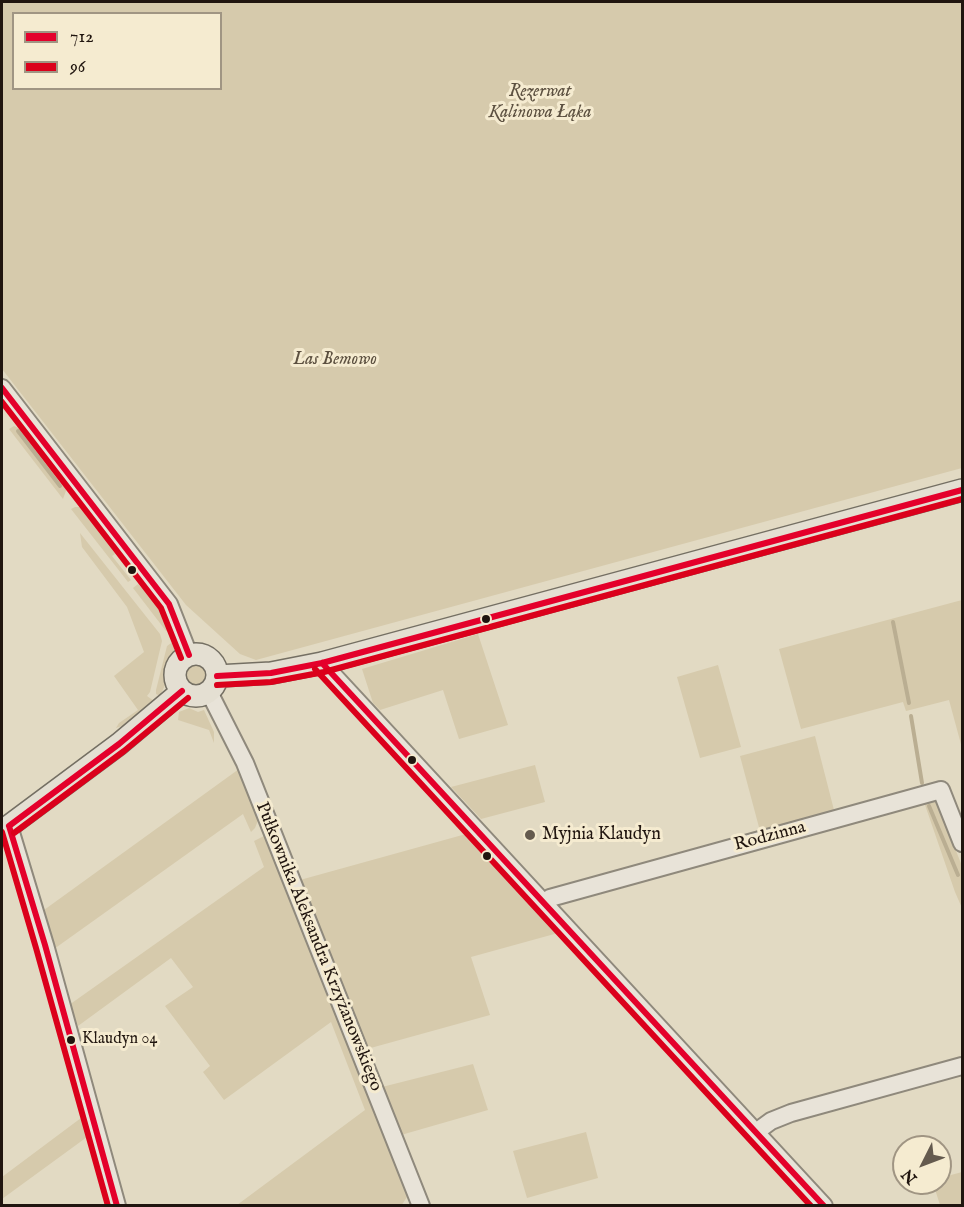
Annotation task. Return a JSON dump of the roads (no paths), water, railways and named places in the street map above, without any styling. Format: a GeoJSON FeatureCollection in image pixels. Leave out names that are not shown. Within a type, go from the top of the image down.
{"type":"FeatureCollection","features":[{"type":"Feature","properties":{"kind":"main road"},"geometry":{"type":"LineString","coordinates":[[213,684],[215,667],[207,658],[200,655],[189,655],[178,663],[175,673],[176,683],[182,691],[195,696],[213,684],[322,663],[963,490]]}},
{"type":"Feature","properties":{"kind":"main road"},"geometry":{"type":"LineString","coordinates":[[5,828],[119,744],[182,691]]}},
{"type":"Feature","properties":{"kind":"street"},"geometry":{"type":"LineString","coordinates":[[2,388],[170,604],[189,655]]}},
{"type":"Feature","properties":{"kind":"street"},"geometry":{"type":"LineString","coordinates":[[322,663],[824,1206]]}},
{"type":"Feature","properties":{"kind":"street","name":"Pułkownika Aleksandra Krzyżanowskiego"},"geometry":{"type":"LineString","coordinates":[[213,684],[421,1206]]}},
{"type":"Feature","properties":{"kind":"street","name":"Rodzinna"},"geometry":{"type":"LineString","coordinates":[[545,903],[550,898],[941,790],[963,843]]}},
{"type":"Feature","properties":{"kind":"street"},"geometry":{"type":"LineString","coordinates":[[5,828],[45,945],[117,1206]]}},
{"type":"Feature","properties":{"kind":"street"},"geometry":{"type":"LineString","coordinates":[[756,1132],[771,1121],[791,1113],[963,1066]]}},
{"type":"Feature","properties":{"kind":"waterway"},"geometry":{"type":"LineString","coordinates":[[18,431],[60,486]]}},
{"type":"Feature","properties":{"kind":"waterway"},"geometry":{"type":"LineString","coordinates":[[893,622],[909,703]]}},
{"type":"Feature","properties":{"kind":"waterway"},"geometry":{"type":"LineString","coordinates":[[911,716],[922,783]]}},
{"type":"Feature","properties":{"kind":"waterway"},"geometry":{"type":"LineString","coordinates":[[929,806],[958,875]]}},
{"type":"Feature","properties":{"kind":"place","name":"Myjnia Klaudyn"},"geometry":{"type":"Point","coordinates":[530,835]}},
{"type":"Feature","properties":{"kind":"place","name":"Klaudyn 04"},"geometry":{"type":"Point","coordinates":[71,1040]}},
{"type":"Feature","properties":{"kind":"park label","name":"Rezerwat Kalinowa Łąka"},"geometry":{"type":"Point","coordinates":[540,102]}},
{"type":"Feature","properties":{"kind":"park label","name":"Las Bemowo"},"geometry":{"type":"Point","coordinates":[335,360]}}]}
